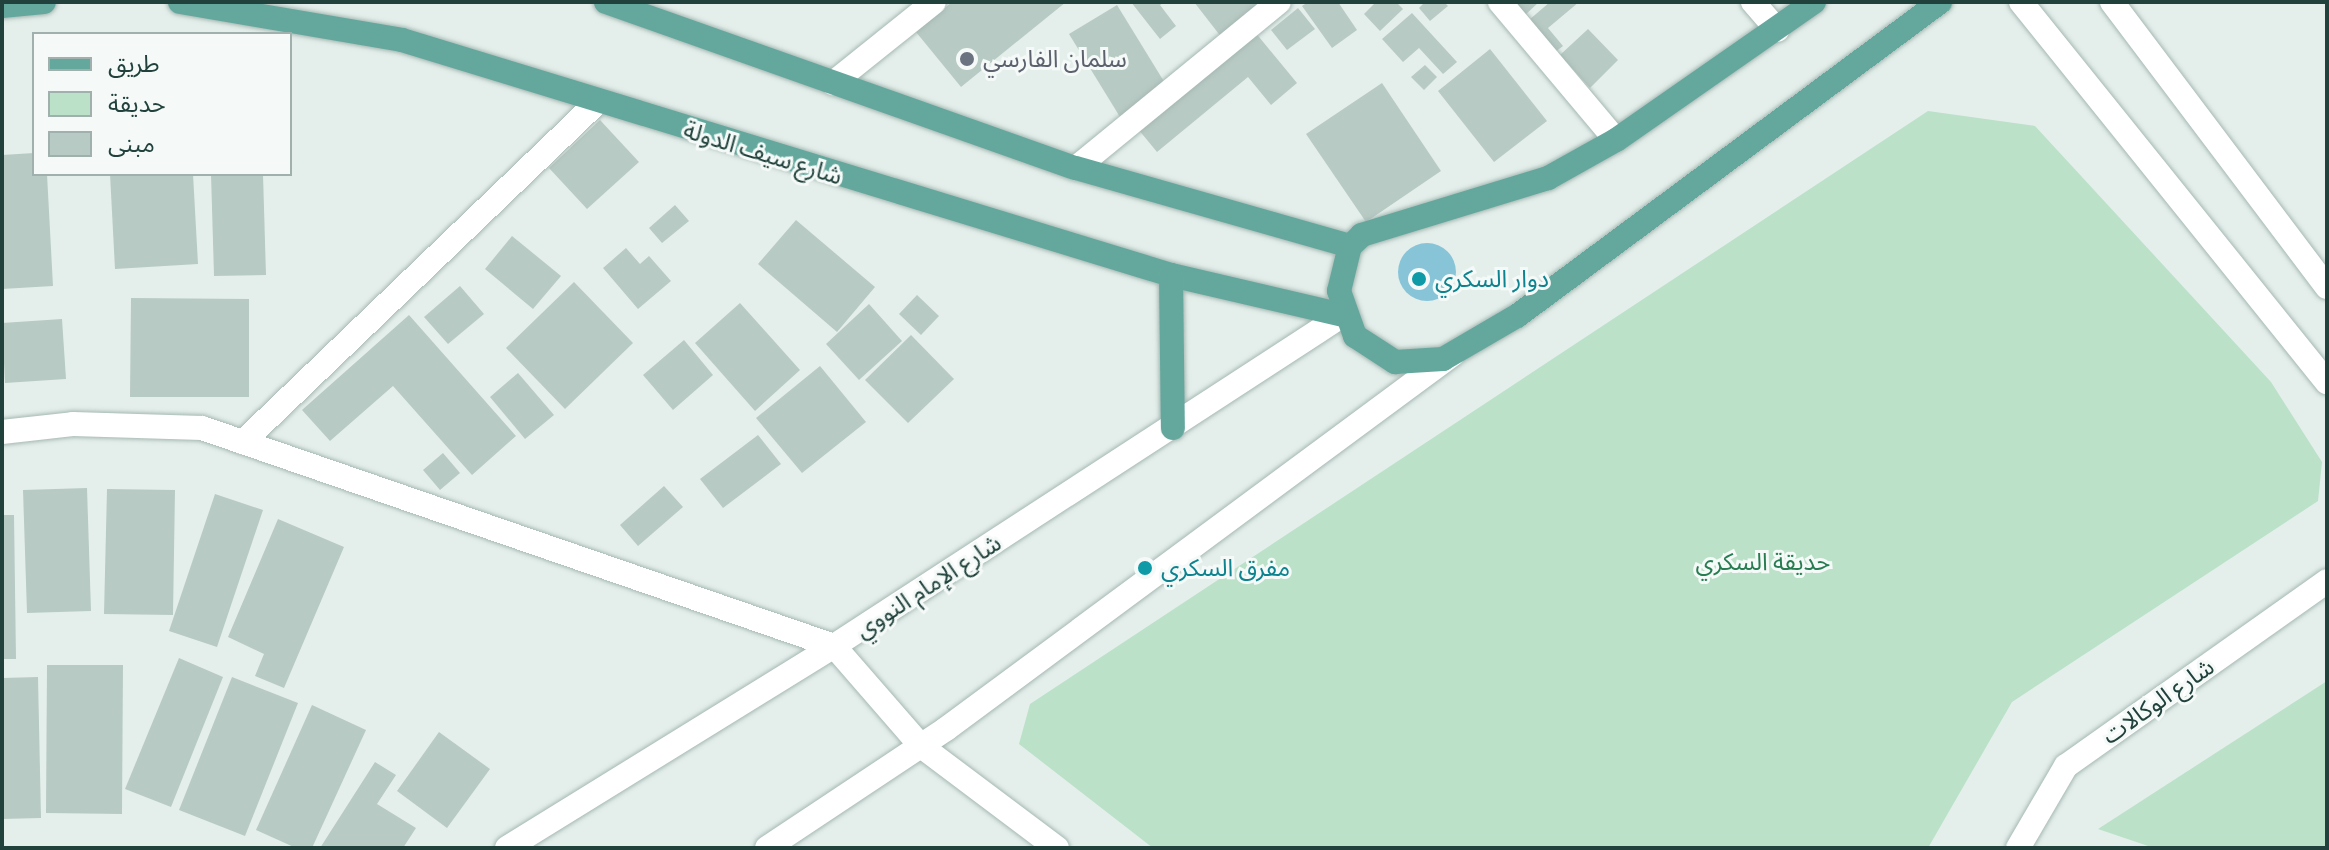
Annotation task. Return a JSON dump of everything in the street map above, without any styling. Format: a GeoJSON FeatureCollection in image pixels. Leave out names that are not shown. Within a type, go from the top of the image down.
{"type":"FeatureCollection","features":[{"type":"Feature","properties":{"kind":"main road"},"geometry":{"type":"LineString","coordinates":[[2,6],[44,2]]}},
{"type":"Feature","properties":{"kind":"main road","name":"شارع سيف الدولة"},"geometry":{"type":"LineString","coordinates":[[180,2],[402,40],[596,103],[1171,275],[1343,315]]}},
{"type":"Feature","properties":{"kind":"main road"},"geometry":{"type":"LineString","coordinates":[[606,2],[1076,168],[1350,246]]}},
{"type":"Feature","properties":{"kind":"main road"},"geometry":{"type":"LineString","coordinates":[[1814,2],[1616,140],[1548,178],[1379,228],[1350,246],[1339,291],[1343,315],[1355,336],[1395,362],[1419,365],[1463,346],[1517,316],[1940,2]]}},
{"type":"Feature","properties":{"kind":"main road"},"geometry":{"type":"LineString","coordinates":[[1171,275],[1173,428]]}},
{"type":"Feature","properties":{"kind":"street"},"geometry":{"type":"LineString","coordinates":[[833,83],[934,2]]}},
{"type":"Feature","properties":{"kind":"street"},"geometry":{"type":"LineString","coordinates":[[1076,168],[1279,2]]}},
{"type":"Feature","properties":{"kind":"street"},"geometry":{"type":"LineString","coordinates":[[1500,2],[1616,140]]}},
{"type":"Feature","properties":{"kind":"street"},"geometry":{"type":"LineString","coordinates":[[1753,2],[1777,30]]}},
{"type":"Feature","properties":{"kind":"street"},"geometry":{"type":"LineString","coordinates":[[2021,2],[2327,382]]}},
{"type":"Feature","properties":{"kind":"street"},"geometry":{"type":"LineString","coordinates":[[2112,2],[2327,287]]}},
{"type":"Feature","properties":{"kind":"street"},"geometry":{"type":"LineString","coordinates":[[243,442],[596,103]]}},
{"type":"Feature","properties":{"kind":"street","name":"شارع الإمام النووي"},"geometry":{"type":"LineString","coordinates":[[507,848],[834,646],[1343,315]]}},
{"type":"Feature","properties":{"kind":"street"},"geometry":{"type":"LineString","coordinates":[[767,848],[921,746],[1463,346]]}},
{"type":"Feature","properties":{"kind":"street"},"geometry":{"type":"LineString","coordinates":[[2,432],[73,424],[202,428],[834,646],[921,746],[1057,848]]}},
{"type":"Feature","properties":{"kind":"street","name":"شارع الوكالات"},"geometry":{"type":"LineString","coordinates":[[2018,848],[2066,766],[2327,581]]}},
{"type":"Feature","properties":{"kind":"green space","name":"حديقة السكري"},"geometry":{"type":"Polygon","coordinates":[[[1928,111],[2035,126],[2271,382],[2322,462],[2318,501],[2012,702],[1928,848],[1153,848],[1019,744],[1030,704],[1928,111]]]}},
{"type":"Feature","properties":{"kind":"green space"},"geometry":{"type":"Polygon","coordinates":[[[2327,681],[2327,848],[2154,848],[2098,829],[2327,681]]]}},
{"type":"Feature","properties":{"kind":"water"},"geometry":{"type":"Polygon","coordinates":[[[1427,243],[1448,251],[1456,272],[1448,293],[1427,301],[1406,293],[1398,272],[1406,251],[1427,243]]]}},
{"type":"Feature","properties":{"kind":"building","name":"سلمان الفارسي"},"geometry":{"type":"Polygon","coordinates":[[[952,2],[1066,2],[961,87],[916,32],[952,2]]]}},
{"type":"Feature","properties":{"kind":"building"},"geometry":{"type":"Polygon","coordinates":[[[1131,2],[1164,2],[1160,5],[1176,26],[1160,39],[1131,2]]]}},
{"type":"Feature","properties":{"kind":"building"},"geometry":{"type":"Polygon","coordinates":[[[1194,2],[1269,2],[1222,38],[1194,2]]]}},
{"type":"Feature","properties":{"kind":"building"},"geometry":{"type":"Polygon","coordinates":[[[1308,2],[1338,2],[1357,30],[1332,48],[1302,6],[1308,2]]]}},
{"type":"Feature","properties":{"kind":"building"},"geometry":{"type":"Polygon","coordinates":[[[1376,2],[1396,2],[1403,9],[1380,31],[1364,14],[1376,2]]]}},
{"type":"Feature","properties":{"kind":"building"},"geometry":{"type":"Polygon","coordinates":[[[1425,2],[1444,2],[1448,6],[1430,21],[1419,8],[1425,2]]]}},
{"type":"Feature","properties":{"kind":"building"},"geometry":{"type":"Polygon","coordinates":[[[1508,2],[1539,2],[1522,18],[1508,2]]]}},
{"type":"Feature","properties":{"kind":"building"},"geometry":{"type":"Polygon","coordinates":[[[1550,2],[1579,2],[1548,28],[1563,46],[1550,56],[1523,25],[1550,2]]]}},
{"type":"Feature","properties":{"kind":"building"},"geometry":{"type":"Polygon","coordinates":[[[1117,5],[1168,88],[1120,117],[1069,34],[1117,5]]]}},
{"type":"Feature","properties":{"kind":"building"},"geometry":{"type":"Polygon","coordinates":[[[1298,8],[1315,29],[1287,50],[1271,30],[1298,8]]]}},
{"type":"Feature","properties":{"kind":"building"},"geometry":{"type":"Polygon","coordinates":[[[1412,13],[1457,62],[1443,74],[1419,48],[1403,62],[1382,39],[1412,13]]]}},
{"type":"Feature","properties":{"kind":"building"},"geometry":{"type":"Polygon","coordinates":[[[1588,29],[1618,60],[1590,88],[1560,55],[1588,29]]]}},
{"type":"Feature","properties":{"kind":"building"},"geometry":{"type":"Polygon","coordinates":[[[1255,32],[1297,83],[1271,105],[1248,77],[1157,152],[1138,129],[1255,32]]]}},
{"type":"Feature","properties":{"kind":"building"},"geometry":{"type":"Polygon","coordinates":[[[1490,49],[1547,121],[1494,162],[1438,91],[1490,49]]]}},
{"type":"Feature","properties":{"kind":"building"},"geometry":{"type":"Polygon","coordinates":[[[1425,65],[1437,77],[1424,90],[1411,77],[1425,65]]]}},
{"type":"Feature","properties":{"kind":"building"},"geometry":{"type":"Polygon","coordinates":[[[1382,83],[1441,171],[1366,222],[1306,134],[1382,83]]]}},
{"type":"Feature","properties":{"kind":"building"},"geometry":{"type":"Polygon","coordinates":[[[600,120],[639,162],[587,209],[549,168],[600,120]]]}},
{"type":"Feature","properties":{"kind":"building"},"geometry":{"type":"Polygon","coordinates":[[[32,153],[32,176],[47,176],[53,286],[2,289],[2,155],[32,153]]]}},
{"type":"Feature","properties":{"kind":"building"},"geometry":{"type":"Polygon","coordinates":[[[110,176],[193,176],[198,264],[115,269],[110,176]]]}},
{"type":"Feature","properties":{"kind":"building"},"geometry":{"type":"Polygon","coordinates":[[[211,176],[263,176],[266,275],[214,276],[211,176]]]}},
{"type":"Feature","properties":{"kind":"building"},"geometry":{"type":"Polygon","coordinates":[[[675,205],[689,221],[662,243],[649,228],[675,205]]]}},
{"type":"Feature","properties":{"kind":"building"},"geometry":{"type":"Polygon","coordinates":[[[796,220],[875,287],[837,332],[758,264],[796,220]]]}},
{"type":"Feature","properties":{"kind":"building"},"geometry":{"type":"Polygon","coordinates":[[[512,236],[561,276],[533,309],[485,269],[512,236]]]}},
{"type":"Feature","properties":{"kind":"building"},"geometry":{"type":"Polygon","coordinates":[[[626,248],[640,264],[649,256],[671,281],[638,309],[603,268],[626,248]]]}},
{"type":"Feature","properties":{"kind":"building"},"geometry":{"type":"Polygon","coordinates":[[[574,282],[633,343],[565,409],[506,348],[574,282]]]}},
{"type":"Feature","properties":{"kind":"building"},"geometry":{"type":"Polygon","coordinates":[[[460,286],[484,314],[448,344],[424,317],[460,286]]]}},
{"type":"Feature","properties":{"kind":"building"},"geometry":{"type":"Polygon","coordinates":[[[917,295],[939,316],[921,335],[899,314],[917,295]]]}},
{"type":"Feature","properties":{"kind":"building"},"geometry":{"type":"Polygon","coordinates":[[[131,298],[249,299],[249,397],[130,397],[131,298]]]}},
{"type":"Feature","properties":{"kind":"building"},"geometry":{"type":"Polygon","coordinates":[[[740,303],[800,370],[755,411],[695,343],[740,303]]]}},
{"type":"Feature","properties":{"kind":"building"},"geometry":{"type":"Polygon","coordinates":[[[869,304],[902,341],[859,380],[826,344],[869,304]]]}},
{"type":"Feature","properties":{"kind":"building"},"geometry":{"type":"Polygon","coordinates":[[[409,315],[516,436],[472,475],[393,386],[330,441],[302,410],[409,315]]]}},
{"type":"Feature","properties":{"kind":"building"},"geometry":{"type":"Polygon","coordinates":[[[62,319],[66,379],[5,383],[2,323],[62,319]]]}},
{"type":"Feature","properties":{"kind":"building"},"geometry":{"type":"Polygon","coordinates":[[[911,335],[954,379],[908,423],[865,380],[911,335]]]}},
{"type":"Feature","properties":{"kind":"building"},"geometry":{"type":"Polygon","coordinates":[[[684,340],[713,375],[673,410],[643,375],[684,340]]]}},
{"type":"Feature","properties":{"kind":"building"},"geometry":{"type":"Polygon","coordinates":[[[820,366],[866,422],[802,473],[756,418],[820,366]]]}},
{"type":"Feature","properties":{"kind":"building"},"geometry":{"type":"Polygon","coordinates":[[[518,373],[554,415],[525,439],[490,397],[518,373]]]}},
{"type":"Feature","properties":{"kind":"building"},"geometry":{"type":"Polygon","coordinates":[[[758,435],[781,464],[723,508],[700,479],[758,435]]]}},
{"type":"Feature","properties":{"kind":"building"},"geometry":{"type":"Polygon","coordinates":[[[443,453],[460,473],[440,490],[423,470],[443,453]]]}},
{"type":"Feature","properties":{"kind":"building"},"geometry":{"type":"Polygon","coordinates":[[[664,486],[683,507],[638,546],[620,525],[664,486]]]}},
{"type":"Feature","properties":{"kind":"building"},"geometry":{"type":"Polygon","coordinates":[[[87,488],[91,611],[27,613],[23,490],[87,488]]]}},
{"type":"Feature","properties":{"kind":"building"},"geometry":{"type":"Polygon","coordinates":[[[107,489],[175,490],[173,615],[104,614],[107,489]]]}},
{"type":"Feature","properties":{"kind":"building"},"geometry":{"type":"Polygon","coordinates":[[[215,494],[263,510],[217,647],[169,631],[215,494]]]}},
{"type":"Feature","properties":{"kind":"building"},"geometry":{"type":"Polygon","coordinates":[[[2,515],[14,515],[16,659],[2,659],[2,515]]]}},
{"type":"Feature","properties":{"kind":"building"},"geometry":{"type":"Polygon","coordinates":[[[278,519],[344,547],[284,688],[255,676],[264,654],[228,637],[278,519]]]}},
{"type":"Feature","properties":{"kind":"building"},"geometry":{"type":"Polygon","coordinates":[[[179,658],[223,677],[171,807],[125,789],[179,658]]]}},
{"type":"Feature","properties":{"kind":"building"},"geometry":{"type":"Polygon","coordinates":[[[47,665],[123,665],[122,814],[46,813],[47,665]]]}},
{"type":"Feature","properties":{"kind":"building"},"geometry":{"type":"Polygon","coordinates":[[[38,677],[41,818],[2,819],[2,678],[38,677]]]}},
{"type":"Feature","properties":{"kind":"building"},"geometry":{"type":"Polygon","coordinates":[[[232,677],[298,703],[245,836],[179,810],[232,677]]]}},
{"type":"Feature","properties":{"kind":"building"},"geometry":{"type":"Polygon","coordinates":[[[312,705],[366,730],[312,848],[296,848],[256,830],[312,705]]]}},
{"type":"Feature","properties":{"kind":"building"},"geometry":{"type":"Polygon","coordinates":[[[439,732],[490,769],[447,828],[397,791],[439,732]]]}},
{"type":"Feature","properties":{"kind":"building"},"geometry":{"type":"Polygon","coordinates":[[[375,762],[396,775],[377,804],[416,828],[403,848],[320,848],[375,762]]]}},
{"type":"Feature","properties":{"kind":"place","name":"سلمان الفارسي"},"geometry":{"type":"Point","coordinates":[967,59]}},
{"type":"Feature","properties":{"kind":"place","name":"دوار السكري"},"geometry":{"type":"Point","coordinates":[1419,279]}},
{"type":"Feature","properties":{"kind":"place","name":"مفرق السكري"},"geometry":{"type":"Point","coordinates":[1145,568]}}]}
